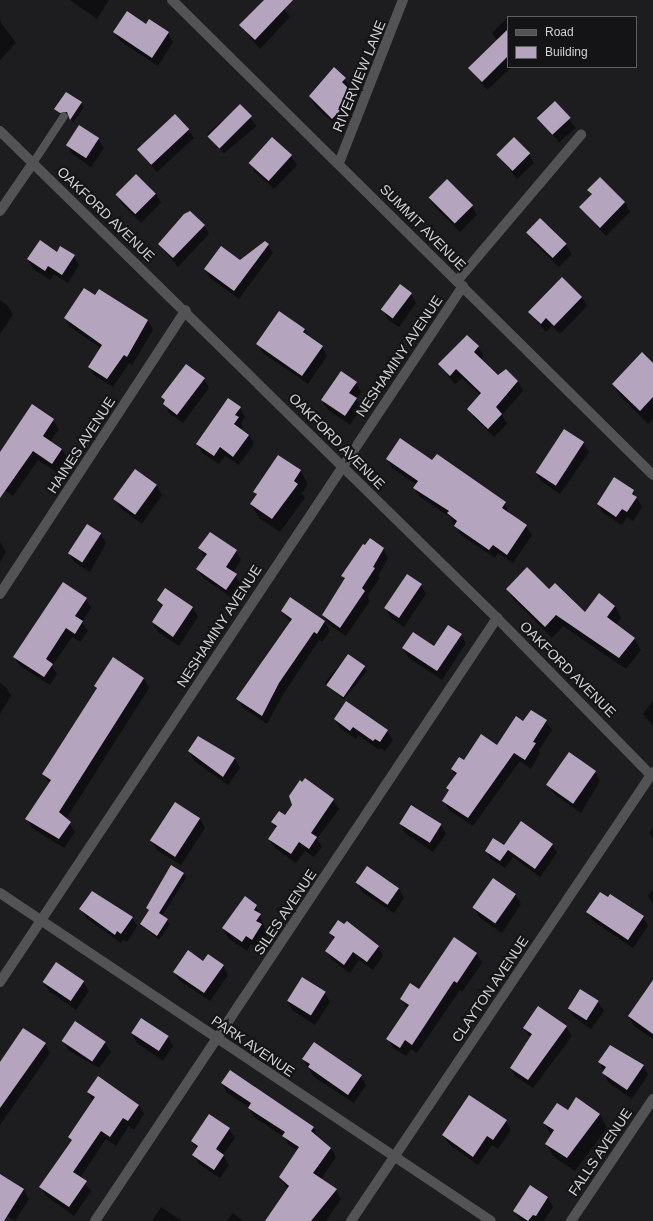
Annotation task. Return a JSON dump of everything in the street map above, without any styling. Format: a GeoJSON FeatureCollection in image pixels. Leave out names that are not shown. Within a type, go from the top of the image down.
{"type":"FeatureCollection","features":[{"type":"Feature","properties":{"kind":"street","name":"SUMMIT AVENUE"},"geometry":{"type":"LineString","coordinates":[[172,0],[339,163],[653,475]]}},
{"type":"Feature","properties":{"kind":"street","name":"RIVERVIEW LANE"},"geometry":{"type":"LineString","coordinates":[[339,163],[403,0]]}},
{"type":"Feature","properties":{"kind":"street","name":"OAKFORD AVENUE"},"geometry":{"type":"LineString","coordinates":[[0,131],[186,310],[652,773]]}},
{"type":"Feature","properties":{"kind":"street","name":"NESHAMINY AVENUE"},"geometry":{"type":"LineString","coordinates":[[0,982],[342,465],[460,283],[581,135]]}},
{"type":"Feature","properties":{"kind":"street"},"geometry":{"type":"LineString","coordinates":[[0,211],[33,163]]}},
{"type":"Feature","properties":{"kind":"street","name":"HAINES AVENUE"},"geometry":{"type":"LineString","coordinates":[[0,594],[186,310]]}},
{"type":"Feature","properties":{"kind":"street","name":"SILES AVENUE"},"geometry":{"type":"LineString","coordinates":[[95,1221],[497,618]]}},
{"type":"Feature","properties":{"kind":"street","name":"CLAYTON AVENUE"},"geometry":{"type":"LineString","coordinates":[[351,1221],[652,773]]}},
{"type":"Feature","properties":{"kind":"street","name":"PARK AVENUE"},"geometry":{"type":"LineString","coordinates":[[0,893],[492,1221]]}},
{"type":"Feature","properties":{"kind":"street","name":"FALLS AVENUE"},"geometry":{"type":"LineString","coordinates":[[571,1221],[653,1099]]}},
{"type":"Feature","properties":{"kind":"lane"},"geometry":{"type":"LineString","coordinates":[[33,163],[64,116]]}},
{"type":"Feature","properties":{"kind":"building"},"geometry":{"type":"Polygon","coordinates":[[[264,0],[293,0],[255,40],[239,25],[264,0]]]}},
{"type":"Feature","properties":{"kind":"building"},"geometry":{"type":"Polygon","coordinates":[[[127,11],[146,24],[149,19],[169,32],[152,58],[113,32],[127,11]]]}},
{"type":"Feature","properties":{"kind":"building"},"geometry":{"type":"Polygon","coordinates":[[[507,30],[507,57],[482,82],[468,68],[507,30]]]}},
{"type":"Feature","properties":{"kind":"building"},"geometry":{"type":"Polygon","coordinates":[[[334,67],[346,78],[342,82],[355,95],[332,119],[309,96],[334,67]]]}},
{"type":"Feature","properties":{"kind":"building"},"geometry":{"type":"Polygon","coordinates":[[[66,92],[82,102],[70,120],[67,112],[60,113],[54,109],[66,92]]]}},
{"type":"Feature","properties":{"kind":"building"},"geometry":{"type":"Polygon","coordinates":[[[555,101],[571,118],[552,135],[537,118],[555,101]]]}},
{"type":"Feature","properties":{"kind":"building"},"geometry":{"type":"Polygon","coordinates":[[[240,104],[252,116],[219,149],[207,137],[240,104]]]}},
{"type":"Feature","properties":{"kind":"building"},"geometry":{"type":"Polygon","coordinates":[[[175,114],[189,129],[151,165],[137,149],[175,114]]]}},
{"type":"Feature","properties":{"kind":"building"},"geometry":{"type":"Polygon","coordinates":[[[79,125],[99,138],[86,158],[66,145],[79,125]]]}},
{"type":"Feature","properties":{"kind":"building"},"geometry":{"type":"Polygon","coordinates":[[[272,137],[292,155],[269,181],[249,163],[272,137]]]}},
{"type":"Feature","properties":{"kind":"building"},"geometry":{"type":"Polygon","coordinates":[[[514,137],[530,153],[513,171],[496,155],[514,137]]]}},
{"type":"Feature","properties":{"kind":"building"},"geometry":{"type":"Polygon","coordinates":[[[136,174],[156,194],[135,214],[115,195],[136,174]]]}},
{"type":"Feature","properties":{"kind":"building"},"geometry":{"type":"Polygon","coordinates":[[[600,177],[625,202],[600,228],[579,207],[592,194],[587,190],[600,177]]]}},
{"type":"Feature","properties":{"kind":"building"},"geometry":{"type":"Polygon","coordinates":[[[447,179],[473,205],[455,224],[429,197],[447,179]]]}},
{"type":"Feature","properties":{"kind":"building"},"geometry":{"type":"Polygon","coordinates":[[[190,211],[205,225],[173,258],[158,244],[184,214],[190,211]]]}},
{"type":"Feature","properties":{"kind":"building"},"geometry":{"type":"Polygon","coordinates":[[[540,218],[567,244],[553,258],[526,232],[540,218]]]}},
{"type":"Feature","properties":{"kind":"building"},"geometry":{"type":"Polygon","coordinates":[[[40,240],[57,252],[60,246],[75,255],[62,275],[48,266],[45,271],[27,259],[40,240]]]}},
{"type":"Feature","properties":{"kind":"building"},"geometry":{"type":"Polygon","coordinates":[[[265,241],[269,244],[234,291],[204,269],[221,246],[240,260],[265,241]]]}},
{"type":"Feature","properties":{"kind":"building"},"geometry":{"type":"Polygon","coordinates":[[[562,277],[582,297],[554,326],[546,318],[541,324],[528,312],[562,277]]]}},
{"type":"Feature","properties":{"kind":"building"},"geometry":{"type":"Polygon","coordinates":[[[400,284],[412,293],[393,319],[381,310],[400,284]]]}},
{"type":"Feature","properties":{"kind":"building"},"geometry":{"type":"Polygon","coordinates":[[[84,288],[95,295],[99,289],[148,320],[127,357],[124,355],[107,379],[88,367],[102,345],[64,318],[84,288]]]}},
{"type":"Feature","properties":{"kind":"building"},"geometry":{"type":"Polygon","coordinates":[[[279,311],[305,329],[303,332],[323,346],[302,376],[256,344],[279,311]]]}},
{"type":"Feature","properties":{"kind":"building"},"geometry":{"type":"Polygon","coordinates":[[[467,335],[479,346],[474,352],[498,375],[506,369],[518,381],[496,407],[502,414],[488,429],[467,409],[481,393],[456,369],[450,376],[438,364],[467,335]]]}},
{"type":"Feature","properties":{"kind":"building"},"geometry":{"type":"Polygon","coordinates":[[[642,352],[653,363],[653,397],[640,411],[612,384],[642,352]]]}},
{"type":"Feature","properties":{"kind":"building"},"geometry":{"type":"Polygon","coordinates":[[[186,364],[205,378],[177,415],[163,404],[165,400],[161,397],[186,364]]]}},
{"type":"Feature","properties":{"kind":"building"},"geometry":{"type":"Polygon","coordinates":[[[341,371],[357,382],[349,393],[357,398],[345,416],[321,400],[341,371]]]}},
{"type":"Feature","properties":{"kind":"building"},"geometry":{"type":"Polygon","coordinates":[[[228,398],[241,407],[235,415],[239,417],[234,424],[249,435],[233,457],[220,447],[214,456],[196,444],[228,398]]]}},
{"type":"Feature","properties":{"kind":"building"},"geometry":{"type":"Polygon","coordinates":[[[32,404],[54,419],[43,436],[62,449],[52,464],[33,451],[0,498],[0,452],[32,404]]]}},
{"type":"Feature","properties":{"kind":"building"},"geometry":{"type":"Polygon","coordinates":[[[564,429],[584,442],[556,486],[536,473],[564,429]]]}},
{"type":"Feature","properties":{"kind":"building"},"geometry":{"type":"Polygon","coordinates":[[[400,438],[432,460],[437,454],[506,502],[502,508],[527,525],[507,555],[493,545],[489,550],[454,526],[457,521],[447,513],[449,511],[413,488],[418,481],[386,459],[400,438]]]}},
{"type":"Feature","properties":{"kind":"building"},"geometry":{"type":"Polygon","coordinates":[[[278,455],[301,470],[294,481],[298,484],[272,519],[250,504],[257,494],[253,492],[278,455]]]}},
{"type":"Feature","properties":{"kind":"building"},"geometry":{"type":"Polygon","coordinates":[[[135,469],[157,485],[135,515],[113,499],[135,469]]]}},
{"type":"Feature","properties":{"kind":"building"},"geometry":{"type":"Polygon","coordinates":[[[614,477],[634,490],[632,494],[637,497],[627,512],[622,509],[616,517],[597,504],[614,477]]]}},
{"type":"Feature","properties":{"kind":"building"},"geometry":{"type":"Polygon","coordinates":[[[87,524],[101,533],[82,563],[68,553],[87,524]]]}},
{"type":"Feature","properties":{"kind":"building"},"geometry":{"type":"Polygon","coordinates":[[[210,532],[237,550],[226,567],[237,574],[226,590],[196,569],[207,554],[198,548],[210,532]]]}},
{"type":"Feature","properties":{"kind":"building"},"geometry":{"type":"Polygon","coordinates":[[[370,538],[384,548],[373,567],[375,568],[362,588],[365,591],[340,628],[322,615],[345,578],[341,576],[363,544],[365,545],[370,538]]]}},
{"type":"Feature","properties":{"kind":"building"},"geometry":{"type":"Polygon","coordinates":[[[527,567],[549,589],[555,583],[585,612],[599,593],[615,606],[607,617],[635,638],[619,658],[556,615],[545,627],[506,589],[527,567]]]}},
{"type":"Feature","properties":{"kind":"building"},"geometry":{"type":"Polygon","coordinates":[[[407,574],[422,584],[399,618],[384,608],[407,574]]]}},
{"type":"Feature","properties":{"kind":"building"},"geometry":{"type":"Polygon","coordinates":[[[63,582],[87,598],[75,616],[83,621],[75,634],[66,628],[46,659],[53,664],[44,677],[13,657],[63,582]]]}},
{"type":"Feature","properties":{"kind":"building"},"geometry":{"type":"Polygon","coordinates":[[[165,588],[193,607],[173,637],[152,622],[163,605],[157,600],[165,588]]]}},
{"type":"Feature","properties":{"kind":"building"},"geometry":{"type":"Polygon","coordinates":[[[290,597],[325,621],[317,634],[314,632],[279,683],[262,716],[236,699],[292,619],[281,611],[290,597]]]}},
{"type":"Feature","properties":{"kind":"building"},"geometry":{"type":"Polygon","coordinates":[[[448,625],[462,634],[437,671],[402,648],[413,632],[434,646],[448,625]]]}},
{"type":"Feature","properties":{"kind":"building"},"geometry":{"type":"Polygon","coordinates":[[[348,654],[365,666],[343,697],[326,685],[348,654]]]}},
{"type":"Feature","properties":{"kind":"building"},"geometry":{"type":"Polygon","coordinates":[[[113,657],[144,678],[59,812],[71,822],[59,839],[25,819],[51,780],[42,774],[97,688],[94,686],[113,657]]]}},
{"type":"Feature","properties":{"kind":"building"},"geometry":{"type":"Polygon","coordinates":[[[346,701],[388,730],[380,742],[375,739],[373,741],[353,727],[350,731],[334,719],[346,701]]]}},
{"type":"Feature","properties":{"kind":"building"},"geometry":{"type":"Polygon","coordinates":[[[531,710],[547,720],[533,742],[536,743],[525,760],[514,753],[468,818],[442,801],[449,790],[446,788],[457,773],[451,769],[459,757],[464,760],[481,734],[497,745],[516,716],[523,721],[531,710]]]}},
{"type":"Feature","properties":{"kind":"building"},"geometry":{"type":"Polygon","coordinates":[[[198,736],[235,758],[223,777],[188,751],[198,736]]]}},
{"type":"Feature","properties":{"kind":"building"},"geometry":{"type":"Polygon","coordinates":[[[569,752],[596,771],[573,804],[546,785],[569,752]]]}},
{"type":"Feature","properties":{"kind":"building"},"geometry":{"type":"Polygon","coordinates":[[[305,778],[334,799],[311,833],[317,837],[309,849],[299,842],[291,854],[268,839],[277,826],[271,822],[279,811],[285,815],[292,805],[289,796],[300,780],[302,782],[305,778]]]}},
{"type":"Feature","properties":{"kind":"building"},"geometry":{"type":"Polygon","coordinates":[[[175,802],[200,818],[175,857],[150,841],[175,802]]]}},
{"type":"Feature","properties":{"kind":"building"},"geometry":{"type":"Polygon","coordinates":[[[411,805],[442,824],[430,843],[399,824],[411,805]]]}},
{"type":"Feature","properties":{"kind":"building"},"geometry":{"type":"Polygon","coordinates":[[[521,821],[553,844],[535,869],[508,850],[500,861],[485,851],[493,838],[504,845],[521,821]]]}},
{"type":"Feature","properties":{"kind":"building"},"geometry":{"type":"Polygon","coordinates":[[[171,865],[184,873],[159,913],[168,919],[157,936],[140,924],[149,910],[146,908],[171,865]]]}},
{"type":"Feature","properties":{"kind":"building"},"geometry":{"type":"Polygon","coordinates":[[[367,866],[399,888],[387,905],[356,882],[367,866]]]}},
{"type":"Feature","properties":{"kind":"building"},"geometry":{"type":"Polygon","coordinates":[[[493,878],[516,894],[495,924],[472,907],[493,878]]]}},
{"type":"Feature","properties":{"kind":"building"},"geometry":{"type":"Polygon","coordinates":[[[92,891],[133,917],[121,934],[117,931],[115,935],[79,909],[92,891]]]}},
{"type":"Feature","properties":{"kind":"building"},"geometry":{"type":"Polygon","coordinates":[[[600,892],[608,897],[610,894],[644,916],[628,940],[586,912],[600,892]]]}},
{"type":"Feature","properties":{"kind":"building"},"geometry":{"type":"Polygon","coordinates":[[[245,896],[257,905],[254,910],[261,914],[256,921],[262,924],[252,940],[246,936],[242,942],[222,928],[245,896]]]}},
{"type":"Feature","properties":{"kind":"building"},"geometry":{"type":"Polygon","coordinates":[[[338,920],[344,924],[347,921],[379,946],[367,962],[353,952],[344,965],[325,951],[335,937],[329,933],[338,920]]]}},
{"type":"Feature","properties":{"kind":"building"},"geometry":{"type":"Polygon","coordinates":[[[454,937],[477,953],[457,983],[454,981],[412,1045],[405,1040],[400,1048],[386,1039],[409,1005],[400,999],[410,983],[419,989],[454,937]]]}},
{"type":"Feature","properties":{"kind":"building"},"geometry":{"type":"Polygon","coordinates":[[[188,950],[203,961],[208,954],[224,965],[204,993],[173,972],[188,950]]]}},
{"type":"Feature","properties":{"kind":"building"},"geometry":{"type":"Polygon","coordinates":[[[56,962],[84,981],[71,1001],[43,982],[56,962]]]}},
{"type":"Feature","properties":{"kind":"building"},"geometry":{"type":"Polygon","coordinates":[[[302,977],[326,992],[311,1016],[287,1001],[302,977]]]}},
{"type":"Feature","properties":{"kind":"building"},"geometry":{"type":"Polygon","coordinates":[[[653,980],[653,1034],[628,1016],[653,980]]]}},
{"type":"Feature","properties":{"kind":"building"},"geometry":{"type":"Polygon","coordinates":[[[580,989],[599,1001],[586,1020],[568,1009],[580,989]]]}},
{"type":"Feature","properties":{"kind":"building"},"geometry":{"type":"Polygon","coordinates":[[[538,1006],[567,1026],[528,1080],[510,1068],[532,1034],[523,1028],[538,1006]]]}},
{"type":"Feature","properties":{"kind":"building"},"geometry":{"type":"Polygon","coordinates":[[[141,1018],[169,1036],[159,1051],[131,1033],[141,1018]]]}},
{"type":"Feature","properties":{"kind":"building"},"geometry":{"type":"Polygon","coordinates":[[[75,1021],[106,1042],[92,1062],[62,1041],[75,1021]]]}},
{"type":"Feature","properties":{"kind":"building"},"geometry":{"type":"Polygon","coordinates":[[[23,1028],[46,1043],[0,1108],[0,1062],[23,1028]]]}},
{"type":"Feature","properties":{"kind":"building"},"geometry":{"type":"Polygon","coordinates":[[[314,1042],[362,1075],[348,1095],[308,1067],[310,1064],[302,1059],[314,1042]]]}},
{"type":"Feature","properties":{"kind":"building"},"geometry":{"type":"Polygon","coordinates":[[[610,1045],[644,1065],[627,1090],[602,1073],[606,1067],[598,1062],[610,1045]]]}},
{"type":"Feature","properties":{"kind":"building"},"geometry":{"type":"Polygon","coordinates":[[[230,1070],[314,1127],[311,1131],[331,1148],[313,1173],[337,1189],[311,1221],[265,1221],[289,1186],[279,1177],[299,1147],[282,1136],[285,1132],[248,1108],[251,1103],[221,1083],[230,1070]]]}},
{"type":"Feature","properties":{"kind":"building"},"geometry":{"type":"Polygon","coordinates":[[[98,1076],[139,1105],[128,1121],[123,1118],[110,1137],[101,1131],[73,1172],[87,1181],[69,1207],[39,1187],[72,1140],[68,1137],[95,1097],[87,1092],[98,1076]]]}},
{"type":"Feature","properties":{"kind":"building"},"geometry":{"type":"Polygon","coordinates":[[[469,1095],[507,1120],[493,1140],[487,1136],[473,1157],[442,1135],[469,1095]]]}},
{"type":"Feature","properties":{"kind":"building"},"geometry":{"type":"Polygon","coordinates":[[[576,1097],[600,1114],[567,1158],[545,1144],[554,1130],[543,1123],[557,1103],[568,1110],[576,1097]]]}},
{"type":"Feature","properties":{"kind":"building"},"geometry":{"type":"Polygon","coordinates":[[[209,1114],[230,1128],[216,1149],[224,1155],[214,1170],[192,1155],[198,1146],[191,1141],[209,1114]]]}},
{"type":"Feature","properties":{"kind":"building"},"geometry":{"type":"Polygon","coordinates":[[[0,1174],[24,1189],[4,1221],[0,1221],[0,1174]]]}},
{"type":"Feature","properties":{"kind":"building"},"geometry":{"type":"Polygon","coordinates":[[[530,1185],[548,1197],[536,1216],[533,1215],[528,1221],[513,1211],[530,1185]]]}}]}
